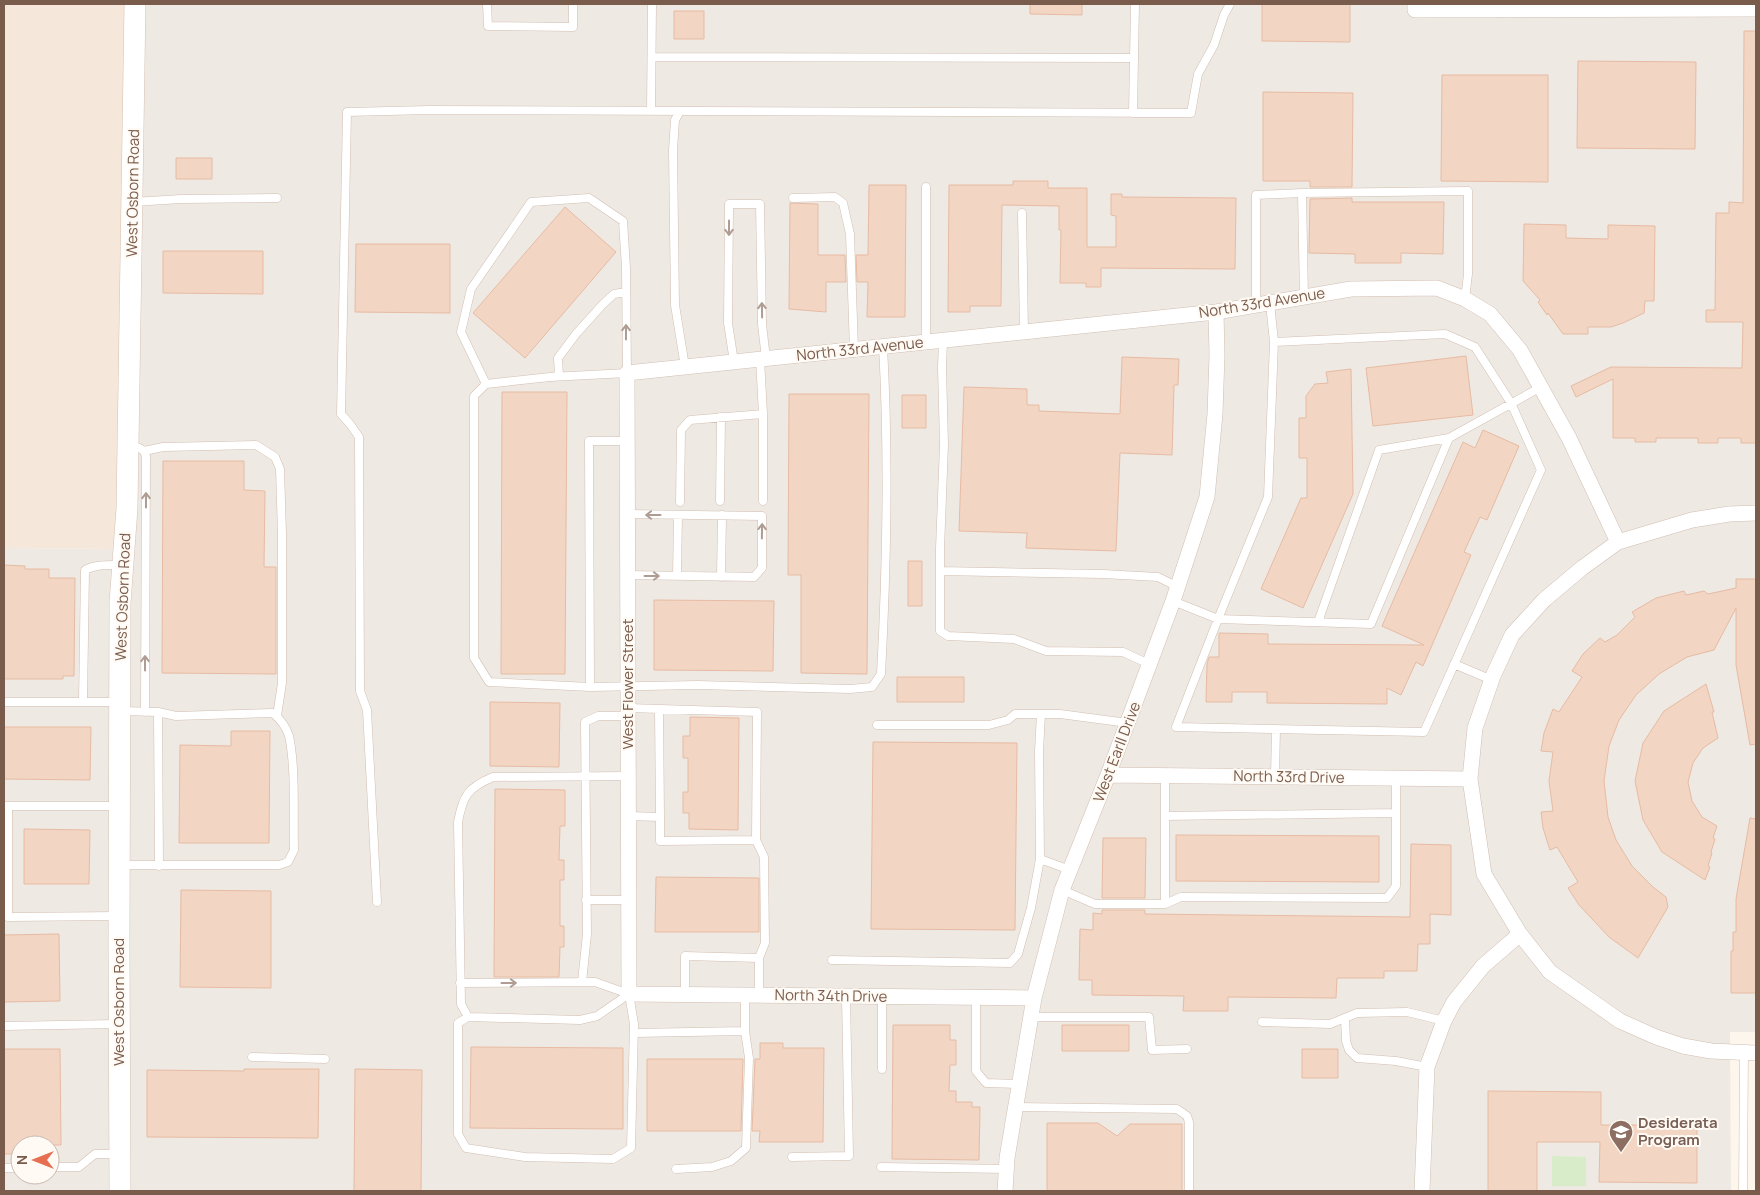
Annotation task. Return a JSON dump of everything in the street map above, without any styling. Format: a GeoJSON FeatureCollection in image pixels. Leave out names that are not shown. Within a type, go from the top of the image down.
{"type":"FeatureCollection","features":[{"type":"Feature","properties":{"kind":"street","name":"West Osborn Road"},"geometry":{"type":"LineString","coordinates":[[120,1191],[120,603],[127,508],[136,448],[133,202],[135,4]]}},
{"type":"Feature","properties":{"kind":"street"},"geometry":{"type":"LineString","coordinates":[[1415,7],[1756,9]]}},
{"type":"Feature","properties":{"kind":"street","name":"North 33rd Avenue"},"geometry":{"type":"LineString","coordinates":[[626,373],[1216,312],[1351,290],[1437,288],[1465,300],[1490,314],[1520,350],[1569,438],[1618,542]]}},
{"type":"Feature","properties":{"kind":"street","name":"West Earll Drive"},"geometry":{"type":"LineString","coordinates":[[1005,1191],[1016,1107],[1034,998],[1062,890],[1108,775],[1176,594],[1207,497],[1216,414],[1216,312]]}},
{"type":"Feature","properties":{"kind":"street","name":"West Flower Street"},"geometry":{"type":"LineString","coordinates":[[626,373],[629,994]]}},
{"type":"Feature","properties":{"kind":"street"},"geometry":{"type":"LineString","coordinates":[[1750,1053],[1716,1052],[1683,1046],[1656,1038],[1620,1021],[1550,972],[1520,934],[1484,874],[1470,779],[1474,728],[1492,680],[1512,635],[1544,600],[1582,568],[1618,542],[1692,520],[1729,514],[1756,513]]}},
{"type":"Feature","properties":{"kind":"street","name":"North 33rd Drive"},"geometry":{"type":"LineString","coordinates":[[1108,775],[1470,779]]}},
{"type":"Feature","properties":{"kind":"street"},"geometry":{"type":"LineString","coordinates":[[1422,1191],[1428,1067],[1444,1021],[1454,1002],[1484,966],[1520,934]]}},
{"type":"Feature","properties":{"kind":"street","name":"North 34th Drive"},"geometry":{"type":"LineString","coordinates":[[629,994],[1034,998]]}},
{"type":"Feature","properties":{"kind":"lane"},"geometry":{"type":"LineString","coordinates":[[488,4],[488,26],[573,27],[573,4]]}},
{"type":"Feature","properties":{"kind":"lane"},"geometry":{"type":"LineString","coordinates":[[651,111],[652,4]]}},
{"type":"Feature","properties":{"kind":"lane"},"geometry":{"type":"LineString","coordinates":[[1133,113],[1135,4]]}},
{"type":"Feature","properties":{"kind":"lane"},"geometry":{"type":"LineString","coordinates":[[377,902],[367,710],[360,691],[359,437],[341,414],[347,112],[429,110],[1191,113],[1198,74],[1214,45],[1224,15],[1230,4]]}},
{"type":"Feature","properties":{"kind":"lane"},"geometry":{"type":"LineString","coordinates":[[652,56],[1134,58]]}},
{"type":"Feature","properties":{"kind":"lane"},"geometry":{"type":"LineString","coordinates":[[680,111],[675,120],[673,150],[675,304],[685,367]]}},
{"type":"Feature","properties":{"kind":"lane"},"geometry":{"type":"LineString","coordinates":[[926,187],[926,342]]}},
{"type":"Feature","properties":{"kind":"lane"},"geometry":{"type":"LineString","coordinates":[[1274,342],[1445,334],[1476,347],[1511,403],[1541,470],[1424,732],[1176,728],[1218,618],[1268,497],[1274,342],[1263,304],[1256,195],[1468,191],[1468,274],[1465,300]]}},
{"type":"Feature","properties":{"kind":"lane"},"geometry":{"type":"LineString","coordinates":[[1302,193],[1304,297]]}},
{"type":"Feature","properties":{"kind":"lane"},"geometry":{"type":"LineString","coordinates":[[793,198],[835,197],[843,203],[850,234],[854,350]]}},
{"type":"Feature","properties":{"kind":"lane"},"geometry":{"type":"LineString","coordinates":[[133,202],[181,199],[277,198]]}},
{"type":"Feature","properties":{"kind":"lane"},"geometry":{"type":"LineString","coordinates":[[486,384],[461,332],[471,289],[531,202],[589,198],[623,221],[626,292],[626,373],[559,376],[486,384],[474,396],[474,658],[490,682],[590,688],[698,685],[850,689],[872,687],[882,674],[887,563],[886,396],[883,346]]}},
{"type":"Feature","properties":{"kind":"lane"},"geometry":{"type":"LineString","coordinates":[[734,362],[728,323],[729,204],[760,204],[763,501]]}},
{"type":"Feature","properties":{"kind":"lane"},"geometry":{"type":"LineString","coordinates":[[1022,213],[1024,332]]}},
{"type":"Feature","properties":{"kind":"lane"},"geometry":{"type":"LineString","coordinates":[[559,376],[558,358],[576,334],[614,294],[626,292]]}},
{"type":"Feature","properties":{"kind":"lane"},"geometry":{"type":"LineString","coordinates":[[943,340],[944,444],[940,630],[948,636],[1014,639],[1046,651],[1123,652],[1150,664]]}},
{"type":"Feature","properties":{"kind":"lane"},"geometry":{"type":"LineString","coordinates":[[1318,622],[1379,450],[1449,438],[1541,388]]}},
{"type":"Feature","properties":{"kind":"lane"},"geometry":{"type":"LineString","coordinates":[[680,502],[681,430],[690,420],[763,414]]}},
{"type":"Feature","properties":{"kind":"lane"},"geometry":{"type":"LineString","coordinates":[[720,501],[721,417]]}},
{"type":"Feature","properties":{"kind":"lane"},"geometry":{"type":"LineString","coordinates":[[940,571],[1158,577],[1176,594],[1218,618],[1371,624],[1449,438]]}},
{"type":"Feature","properties":{"kind":"lane"},"geometry":{"type":"LineString","coordinates":[[590,688],[589,441],[627,441]]}},
{"type":"Feature","properties":{"kind":"lane"},"geometry":{"type":"LineString","coordinates":[[136,448],[256,445],[275,457],[280,469],[282,534],[282,683],[277,716]]}},
{"type":"Feature","properties":{"kind":"lane"},"geometry":{"type":"LineString","coordinates":[[136,448],[146,456],[145,712]]}},
{"type":"Feature","properties":{"kind":"lane"},"geometry":{"type":"LineString","coordinates":[[627,514],[762,516],[762,568],[754,577],[628,576]]}},
{"type":"Feature","properties":{"kind":"lane"},"geometry":{"type":"LineString","coordinates":[[678,515],[678,576]]}},
{"type":"Feature","properties":{"kind":"lane"},"geometry":{"type":"LineString","coordinates":[[721,577],[722,516]]}},
{"type":"Feature","properties":{"kind":"lane"},"geometry":{"type":"LineString","coordinates":[[83,702],[85,570],[90,567],[103,565],[122,565]]}},
{"type":"Feature","properties":{"kind":"lane"},"geometry":{"type":"LineString","coordinates":[[1454,664],[1492,680]]}},
{"type":"Feature","properties":{"kind":"lane"},"geometry":{"type":"LineString","coordinates":[[4,702],[83,702],[176,716],[273,713],[281,720],[288,734],[292,762],[294,850],[288,862],[279,865],[119,865]]}},
{"type":"Feature","properties":{"kind":"lane"},"geometry":{"type":"LineString","coordinates":[[659,709],[660,841],[756,840]]}},
{"type":"Feature","properties":{"kind":"lane"},"geometry":{"type":"LineString","coordinates":[[582,982],[586,934],[584,722],[598,716],[659,709],[757,712],[756,840],[764,857],[765,942],[759,958],[745,1031],[748,1058],[746,1148],[731,1161],[712,1167],[676,1169]]}},
{"type":"Feature","properties":{"kind":"lane"},"geometry":{"type":"LineString","coordinates":[[158,712],[159,866]]}},
{"type":"Feature","properties":{"kind":"lane"},"geometry":{"type":"LineString","coordinates":[[877,725],[989,726],[1008,720],[1015,714],[1060,714],[1128,723]]}},
{"type":"Feature","properties":{"kind":"lane"},"geometry":{"type":"LineString","coordinates":[[832,960],[1010,963],[1018,954],[1031,908],[1040,859],[1039,752],[1041,714]]}},
{"type":"Feature","properties":{"kind":"lane"},"geometry":{"type":"LineString","coordinates":[[1275,777],[1276,729]]}},
{"type":"Feature","properties":{"kind":"lane"},"geometry":{"type":"LineString","coordinates":[[468,1017],[461,1004],[460,983],[458,822],[465,797],[476,784],[493,777],[628,776]]}},
{"type":"Feature","properties":{"kind":"lane"},"geometry":{"type":"LineString","coordinates":[[1165,776],[1165,904]]}},
{"type":"Feature","properties":{"kind":"lane"},"geometry":{"type":"LineString","coordinates":[[1062,890],[1095,904],[1165,904],[1182,897],[1387,898],[1396,886],[1396,779]]}},
{"type":"Feature","properties":{"kind":"lane"},"geometry":{"type":"LineString","coordinates":[[119,806],[6,806],[8,917],[119,916]]}},
{"type":"Feature","properties":{"kind":"lane"},"geometry":{"type":"LineString","coordinates":[[1165,816],[1396,814]]}},
{"type":"Feature","properties":{"kind":"lane"},"geometry":{"type":"LineString","coordinates":[[628,816],[660,816]]}},
{"type":"Feature","properties":{"kind":"lane"},"geometry":{"type":"LineString","coordinates":[[1040,859],[1070,870]]}},
{"type":"Feature","properties":{"kind":"lane"},"geometry":{"type":"LineString","coordinates":[[586,900],[628,900]]}},
{"type":"Feature","properties":{"kind":"lane"},"geometry":{"type":"LineString","coordinates":[[686,995],[685,956],[759,958]]}},
{"type":"Feature","properties":{"kind":"lane"},"geometry":{"type":"LineString","coordinates":[[460,983],[594,982],[629,994]]}},
{"type":"Feature","properties":{"kind":"lane"},"geometry":{"type":"LineString","coordinates":[[629,994],[634,1033],[631,1148],[613,1159],[525,1157],[466,1148],[458,1134],[458,1023],[468,1017],[580,1020],[597,1016],[629,994]]}},
{"type":"Feature","properties":{"kind":"lane"},"geometry":{"type":"LineString","coordinates":[[792,1157],[849,1156],[846,997]]}},
{"type":"Feature","properties":{"kind":"lane"},"geometry":{"type":"LineString","coordinates":[[882,997],[882,1069]]}},
{"type":"Feature","properties":{"kind":"lane"},"geometry":{"type":"LineString","coordinates":[[976,998],[976,1071],[986,1083],[1020,1084]]}},
{"type":"Feature","properties":{"kind":"lane"},"geometry":{"type":"LineString","coordinates":[[1262,1022],[1330,1024],[1357,1014],[1407,1012],[1444,1021]]}},
{"type":"Feature","properties":{"kind":"lane"},"geometry":{"type":"LineString","coordinates":[[1031,1017],[1149,1017],[1152,1050],[1187,1049]]}},
{"type":"Feature","properties":{"kind":"lane"},"geometry":{"type":"LineString","coordinates":[[1345,1018],[1346,1041],[1349,1050],[1357,1058],[1396,1061],[1428,1067]]}},
{"type":"Feature","properties":{"kind":"lane"},"geometry":{"type":"LineString","coordinates":[[4,1026],[119,1024]]}},
{"type":"Feature","properties":{"kind":"lane"},"geometry":{"type":"LineString","coordinates":[[634,1033],[745,1031]]}},
{"type":"Feature","properties":{"kind":"lane"},"geometry":{"type":"LineString","coordinates":[[1743,1191],[1750,1053]]}},
{"type":"Feature","properties":{"kind":"lane"},"geometry":{"type":"LineString","coordinates":[[252,1057],[325,1059]]}},
{"type":"Feature","properties":{"kind":"lane"},"geometry":{"type":"LineString","coordinates":[[1016,1107],[1177,1109],[1187,1116],[1189,1122],[1189,1191]]}},
{"type":"Feature","properties":{"kind":"lane"},"geometry":{"type":"LineString","coordinates":[[60,1167],[79,1167],[95,1154],[120,1154]]}},
{"type":"Feature","properties":{"kind":"lane"},"geometry":{"type":"LineString","coordinates":[[881,1167],[1007,1169]]}},
{"type":"Feature","properties":{"kind":"shaded area"},"geometry":{"type":"Polygon","coordinates":[[[4,4],[127,4],[118,549],[4,548],[4,4]]]}},
{"type":"Feature","properties":{"kind":"shaded area"},"geometry":{"type":"Polygon","coordinates":[[[125,4],[1756,4],[1756,1032],[1730,1032],[1731,1191],[4,1191],[4,548],[118,549],[125,4]]]}},
{"type":"Feature","properties":{"kind":"green space"},"geometry":{"type":"Polygon","coordinates":[[[1552,1156],[1586,1157],[1586,1186],[1552,1186],[1552,1156]]]}},
{"type":"Feature","properties":{"kind":"building"},"geometry":{"type":"Polygon","coordinates":[[[1030,4],[1082,4],[1082,15],[1030,14],[1030,4]]]}},
{"type":"Feature","properties":{"kind":"building"},"geometry":{"type":"Polygon","coordinates":[[[1262,4],[1350,4],[1350,42],[1262,41],[1262,4]]]}},
{"type":"Feature","properties":{"kind":"building"},"geometry":{"type":"Polygon","coordinates":[[[674,11],[704,11],[704,39],[674,39],[674,11]]]}},
{"type":"Feature","properties":{"kind":"building"},"geometry":{"type":"Polygon","coordinates":[[[1744,31],[1756,31],[1756,443],[1741,443],[1741,438],[1718,438],[1718,443],[1698,443],[1698,438],[1656,438],[1656,442],[1635,442],[1635,438],[1613,438],[1613,379],[1576,397],[1571,386],[1611,367],[1742,368],[1743,322],[1706,322],[1706,310],[1715,310],[1716,213],[1729,213],[1729,202],[1743,203],[1744,31]]]}},
{"type":"Feature","properties":{"kind":"building"},"geometry":{"type":"Polygon","coordinates":[[[1578,61],[1696,62],[1695,149],[1577,148],[1578,61]]]}},
{"type":"Feature","properties":{"kind":"building"},"geometry":{"type":"Polygon","coordinates":[[[1442,75],[1548,75],[1548,182],[1441,181],[1442,75]]]}},
{"type":"Feature","properties":{"kind":"building"},"geometry":{"type":"Polygon","coordinates":[[[1263,92],[1353,93],[1352,187],[1310,187],[1310,181],[1263,181],[1263,92]]]}},
{"type":"Feature","properties":{"kind":"building"},"geometry":{"type":"Polygon","coordinates":[[[176,158],[212,158],[212,179],[176,179],[176,158]]]}},
{"type":"Feature","properties":{"kind":"building"},"geometry":{"type":"Polygon","coordinates":[[[1013,181],[1048,181],[1048,188],[1087,188],[1087,247],[1116,247],[1116,216],[1111,215],[1111,194],[1122,194],[1122,197],[1236,198],[1235,269],[1101,268],[1101,287],[1086,287],[1086,283],[1060,283],[1061,230],[1059,230],[1059,206],[1002,205],[1001,306],[970,306],[970,312],[948,312],[949,185],[1013,185],[1013,181]]]}},
{"type":"Feature","properties":{"kind":"building"},"geometry":{"type":"Polygon","coordinates":[[[869,185],[906,185],[905,317],[867,317],[868,282],[857,282],[856,255],[868,255],[869,185]]]}},
{"type":"Feature","properties":{"kind":"building"},"geometry":{"type":"Polygon","coordinates":[[[1352,198],[1352,202],[1444,202],[1443,254],[1401,253],[1401,263],[1355,263],[1355,254],[1309,253],[1310,199],[1352,198]]]}},
{"type":"Feature","properties":{"kind":"building"},"geometry":{"type":"Polygon","coordinates":[[[790,203],[818,204],[818,255],[845,255],[846,282],[826,282],[826,312],[789,309],[790,203]]]}},
{"type":"Feature","properties":{"kind":"building"},"geometry":{"type":"Polygon","coordinates":[[[565,207],[616,252],[525,358],[473,313],[565,207]]]}},
{"type":"Feature","properties":{"kind":"building"},"geometry":{"type":"Polygon","coordinates":[[[1524,224],[1566,225],[1566,238],[1608,239],[1608,225],[1655,226],[1654,301],[1645,301],[1644,313],[1623,323],[1611,327],[1588,327],[1588,334],[1563,334],[1538,302],[1540,300],[1523,281],[1524,224]]]}},
{"type":"Feature","properties":{"kind":"building"},"geometry":{"type":"Polygon","coordinates":[[[356,244],[450,244],[450,313],[355,312],[356,244]]]}},
{"type":"Feature","properties":{"kind":"building"},"geometry":{"type":"Polygon","coordinates":[[[163,251],[263,251],[263,294],[163,293],[163,251]]]}},
{"type":"Feature","properties":{"kind":"building"},"geometry":{"type":"Polygon","coordinates":[[[1466,356],[1473,415],[1373,426],[1366,368],[1466,356]]]}},
{"type":"Feature","properties":{"kind":"building"},"geometry":{"type":"Polygon","coordinates":[[[1122,357],[1179,359],[1178,385],[1174,385],[1172,455],[1120,453],[1116,551],[1026,548],[1027,533],[959,531],[964,387],[1027,389],[1027,405],[1039,405],[1039,411],[1120,414],[1122,357]]]}},
{"type":"Feature","properties":{"kind":"building"},"geometry":{"type":"Polygon","coordinates":[[[1351,369],[1353,494],[1303,608],[1261,589],[1301,498],[1307,498],[1307,458],[1299,458],[1299,418],[1306,418],[1306,396],[1315,384],[1328,383],[1326,372],[1351,369]]]}},
{"type":"Feature","properties":{"kind":"building"},"geometry":{"type":"Polygon","coordinates":[[[502,392],[567,392],[565,674],[501,674],[502,392]]]}},
{"type":"Feature","properties":{"kind":"building"},"geometry":{"type":"Polygon","coordinates":[[[789,394],[869,394],[867,674],[801,673],[801,575],[788,575],[789,394]]]}},
{"type":"Feature","properties":{"kind":"building"},"geometry":{"type":"Polygon","coordinates":[[[902,395],[926,395],[926,428],[902,428],[902,395]]]}},
{"type":"Feature","properties":{"kind":"building"},"geometry":{"type":"Polygon","coordinates":[[[1483,430],[1519,446],[1487,520],[1480,517],[1464,552],[1471,555],[1423,666],[1416,662],[1401,695],[1387,688],[1387,704],[1267,703],[1267,692],[1232,692],[1232,702],[1206,702],[1207,664],[1209,657],[1219,657],[1219,633],[1268,634],[1268,644],[1424,645],[1382,626],[1463,442],[1475,448],[1483,430]]]}},
{"type":"Feature","properties":{"kind":"building"},"geometry":{"type":"Polygon","coordinates":[[[163,461],[244,461],[244,490],[265,491],[264,567],[276,567],[276,674],[162,673],[163,461]]]}},
{"type":"Feature","properties":{"kind":"building"},"geometry":{"type":"Polygon","coordinates":[[[908,561],[922,561],[922,606],[908,606],[908,561]]]}},
{"type":"Feature","properties":{"kind":"building"},"geometry":{"type":"Polygon","coordinates":[[[4,565],[25,566],[25,569],[49,569],[49,578],[75,578],[74,676],[63,676],[63,679],[4,679],[4,565]]]}},
{"type":"Feature","properties":{"kind":"building"},"geometry":{"type":"Polygon","coordinates":[[[1736,579],[1756,579],[1756,744],[1750,745],[1736,665],[1736,608],[1714,650],[1687,657],[1659,674],[1636,695],[1619,720],[1609,746],[1604,781],[1608,817],[1616,840],[1632,866],[1666,897],[1668,907],[1638,958],[1609,937],[1579,905],[1568,888],[1578,882],[1557,847],[1550,850],[1543,828],[1541,812],[1553,811],[1549,781],[1553,752],[1541,751],[1544,733],[1553,709],[1559,712],[1582,677],[1572,671],[1583,654],[1600,638],[1605,642],[1617,635],[1635,617],[1632,612],[1656,598],[1684,591],[1686,595],[1704,591],[1708,594],[1736,588],[1736,579]]]}},
{"type":"Feature","properties":{"kind":"building"},"geometry":{"type":"Polygon","coordinates":[[[654,600],[774,601],[773,671],[654,670],[654,600]]]}},
{"type":"Feature","properties":{"kind":"building"},"geometry":{"type":"Polygon","coordinates":[[[897,677],[964,677],[964,702],[897,702],[897,677]]]}},
{"type":"Feature","properties":{"kind":"building"},"geometry":{"type":"Polygon","coordinates":[[[1706,684],[1714,712],[1712,712],[1718,738],[1703,748],[1693,763],[1688,782],[1692,801],[1702,817],[1717,826],[1708,866],[1710,867],[1705,880],[1662,852],[1643,820],[1635,781],[1643,743],[1664,711],[1706,684]]]}},
{"type":"Feature","properties":{"kind":"building"},"geometry":{"type":"Polygon","coordinates":[[[490,702],[560,703],[559,767],[490,766],[490,702]]]}},
{"type":"Feature","properties":{"kind":"building"},"geometry":{"type":"Polygon","coordinates":[[[690,717],[739,718],[738,830],[689,829],[689,813],[683,813],[683,792],[688,792],[688,758],[683,758],[683,736],[690,736],[690,717]]]}},
{"type":"Feature","properties":{"kind":"building"},"geometry":{"type":"Polygon","coordinates":[[[4,727],[91,727],[90,780],[4,779],[4,727]]]}},
{"type":"Feature","properties":{"kind":"building"},"geometry":{"type":"Polygon","coordinates":[[[231,731],[270,731],[269,843],[179,843],[180,745],[231,746],[231,731]]]}},
{"type":"Feature","properties":{"kind":"building"},"geometry":{"type":"Polygon","coordinates":[[[873,742],[1017,743],[1015,930],[871,929],[873,742]]]}},
{"type":"Feature","properties":{"kind":"building"},"geometry":{"type":"Polygon","coordinates":[[[495,789],[565,790],[565,826],[560,826],[559,860],[564,860],[564,880],[560,880],[560,926],[564,926],[564,947],[560,947],[559,977],[494,977],[495,789]]]}},
{"type":"Feature","properties":{"kind":"building"},"geometry":{"type":"Polygon","coordinates":[[[1750,818],[1756,819],[1756,993],[1731,993],[1731,951],[1733,951],[1733,932],[1736,932],[1736,899],[1750,818]]]}},
{"type":"Feature","properties":{"kind":"building"},"geometry":{"type":"Polygon","coordinates":[[[24,829],[90,830],[89,884],[24,884],[24,829]]]}},
{"type":"Feature","properties":{"kind":"building"},"geometry":{"type":"Polygon","coordinates":[[[1176,835],[1379,836],[1379,882],[1176,881],[1176,835]]]}},
{"type":"Feature","properties":{"kind":"building"},"geometry":{"type":"Polygon","coordinates":[[[1103,838],[1146,838],[1145,898],[1102,898],[1103,838]]]}},
{"type":"Feature","properties":{"kind":"building"},"geometry":{"type":"Polygon","coordinates":[[[1411,844],[1451,845],[1451,915],[1430,914],[1430,944],[1418,944],[1417,971],[1384,971],[1384,978],[1337,978],[1336,998],[1228,997],[1228,1011],[1183,1011],[1184,996],[1092,995],[1092,980],[1079,980],[1080,929],[1093,930],[1093,913],[1102,914],[1102,910],[1145,910],[1145,914],[1410,917],[1411,844]]]}},
{"type":"Feature","properties":{"kind":"building"},"geometry":{"type":"Polygon","coordinates":[[[656,877],[759,878],[759,932],[655,932],[656,877]]]}},
{"type":"Feature","properties":{"kind":"building"},"geometry":{"type":"Polygon","coordinates":[[[181,890],[271,891],[271,988],[180,987],[181,890]]]}},
{"type":"Feature","properties":{"kind":"building"},"geometry":{"type":"Polygon","coordinates":[[[59,934],[60,1001],[4,1002],[4,935],[59,934]]]}},
{"type":"Feature","properties":{"kind":"building"},"geometry":{"type":"Polygon","coordinates":[[[893,1025],[950,1025],[950,1040],[956,1040],[956,1065],[950,1065],[949,1091],[956,1091],[956,1102],[972,1102],[972,1107],[980,1107],[979,1160],[892,1159],[893,1025]]]}},
{"type":"Feature","properties":{"kind":"building"},"geometry":{"type":"Polygon","coordinates":[[[1062,1025],[1129,1025],[1129,1051],[1062,1051],[1062,1025]]]}},
{"type":"Feature","properties":{"kind":"building"},"geometry":{"type":"Polygon","coordinates":[[[760,1043],[783,1043],[783,1048],[824,1048],[823,1142],[759,1142],[760,1131],[752,1131],[755,1059],[760,1059],[760,1043]]]}},
{"type":"Feature","properties":{"kind":"building"},"geometry":{"type":"Polygon","coordinates":[[[471,1047],[623,1048],[623,1129],[470,1128],[471,1047]]]}},
{"type":"Feature","properties":{"kind":"building"},"geometry":{"type":"Polygon","coordinates":[[[4,1049],[60,1049],[61,1145],[60,1135],[10,1135],[10,1154],[4,1154],[4,1049]]]}},
{"type":"Feature","properties":{"kind":"building"},"geometry":{"type":"Polygon","coordinates":[[[1302,1049],[1338,1049],[1338,1078],[1302,1078],[1302,1049]]]}},
{"type":"Feature","properties":{"kind":"building"},"geometry":{"type":"Polygon","coordinates":[[[647,1059],[743,1059],[741,1131],[647,1131],[647,1059]]]}},
{"type":"Feature","properties":{"kind":"building"},"geometry":{"type":"Polygon","coordinates":[[[244,1069],[319,1069],[318,1138],[147,1137],[147,1070],[244,1071],[244,1069]]]}},
{"type":"Feature","properties":{"kind":"building"},"geometry":{"type":"Polygon","coordinates":[[[355,1069],[422,1070],[421,1191],[354,1191],[355,1069]]]}},
{"type":"Feature","properties":{"kind":"building"},"geometry":{"type":"Polygon","coordinates":[[[1488,1091],[1601,1092],[1601,1125],[1697,1125],[1697,1183],[1599,1182],[1600,1142],[1537,1142],[1537,1191],[1488,1191],[1488,1091]]]}},
{"type":"Feature","properties":{"kind":"building"},"geometry":{"type":"Polygon","coordinates":[[[1047,1123],[1098,1123],[1117,1136],[1130,1124],[1182,1124],[1182,1191],[1047,1191],[1047,1123]]]}},
{"type":"Feature","properties":{"kind":"place","name":"Desiderata Program"},"geometry":{"type":"Point","coordinates":[1621,1153]}}]}
